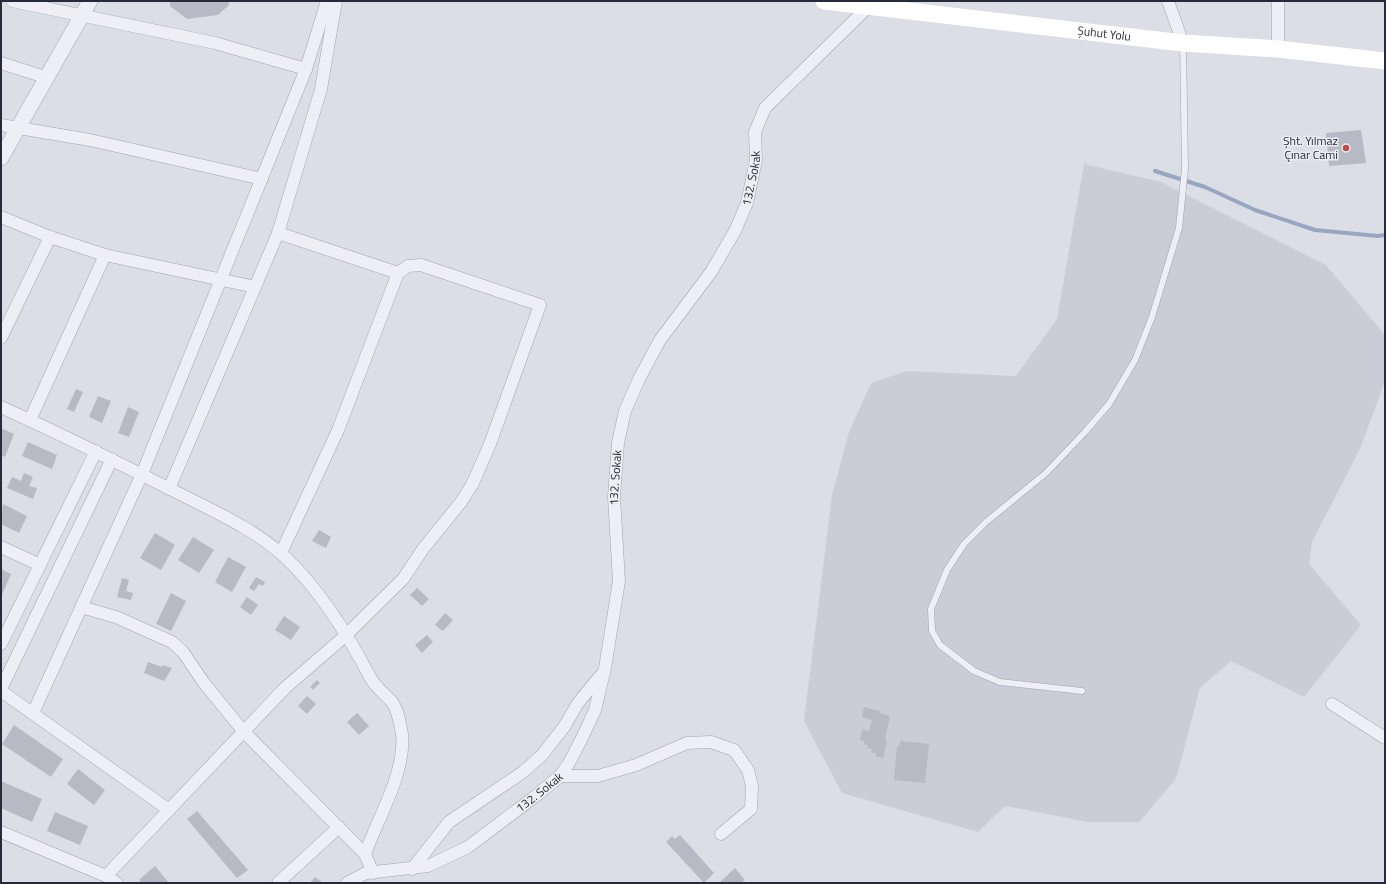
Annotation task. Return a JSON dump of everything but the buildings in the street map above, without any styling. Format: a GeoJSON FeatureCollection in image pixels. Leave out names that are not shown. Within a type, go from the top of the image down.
{"type":"FeatureCollection","features":[{"type":"Feature","properties":{"kind":"main road","name":"Şuhut Yolu"},"geometry":{"type":"LineString","coordinates":[[824,1],[1182,43],[1278,49],[1385,61]]}},
{"type":"Feature","properties":{"kind":"street"},"geometry":{"type":"LineString","coordinates":[[12,1],[215,43],[306,69]]}},
{"type":"Feature","properties":{"kind":"street"},"geometry":{"type":"LineString","coordinates":[[1,158],[48,78],[90,1]]}},
{"type":"Feature","properties":{"kind":"street"},"geometry":{"type":"LineString","coordinates":[[33,713],[142,474],[306,69],[327,1]]}},
{"type":"Feature","properties":{"kind":"street"},"geometry":{"type":"LineString","coordinates":[[169,488],[278,233],[321,89],[336,1]]}},
{"type":"Feature","properties":{"kind":"street"},"geometry":{"type":"LineString","coordinates":[[1168,1],[1182,43]]}},
{"type":"Feature","properties":{"kind":"street"},"geometry":{"type":"LineString","coordinates":[[1278,1],[1278,49]]}},
{"type":"Feature","properties":{"kind":"street","name":"132. Sokak"},"geometry":{"type":"LineString","coordinates":[[347,883],[366,873],[428,866],[468,846],[537,796],[560,776],[583,736],[595,710],[604,668],[619,581],[614,497],[618,443],[625,411],[639,379],[660,340],[711,272],[735,231],[747,203],[756,160],[755,132],[765,108],[868,6]]}},
{"type":"Feature","properties":{"kind":"street"},"geometry":{"type":"LineString","coordinates":[[1,62],[48,78]]}},
{"type":"Feature","properties":{"kind":"street"},"geometry":{"type":"LineString","coordinates":[[1,125],[90,140],[262,179]]}},
{"type":"Feature","properties":{"kind":"street"},"geometry":{"type":"LineString","coordinates":[[1,217],[50,237],[105,255],[255,287]]}},
{"type":"Feature","properties":{"kind":"street"},"geometry":{"type":"LineString","coordinates":[[278,233],[398,273]]}},
{"type":"Feature","properties":{"kind":"street"},"geometry":{"type":"LineString","coordinates":[[1,338],[50,237]]}},
{"type":"Feature","properties":{"kind":"street"},"geometry":{"type":"LineString","coordinates":[[30,420],[105,255]]}},
{"type":"Feature","properties":{"kind":"street"},"geometry":{"type":"LineString","coordinates":[[106,876],[285,688],[345,636],[403,579],[472,485],[490,444],[540,305],[421,265],[408,266],[398,273],[338,430],[280,553]]}},
{"type":"Feature","properties":{"kind":"street"},"geometry":{"type":"LineString","coordinates":[[1,407],[96,451],[223,515],[266,541],[280,553],[316,593],[345,636],[375,687],[392,703],[398,715],[402,735],[399,765],[392,790],[365,854]]}},
{"type":"Feature","properties":{"kind":"street"},"geometry":{"type":"LineString","coordinates":[[1,644],[96,451]]}},
{"type":"Feature","properties":{"kind":"street"},"geometry":{"type":"LineString","coordinates":[[112,459],[1,690],[169,810]]}},
{"type":"Feature","properties":{"kind":"street"},"geometry":{"type":"LineString","coordinates":[[1,547],[40,565]]}},
{"type":"Feature","properties":{"kind":"street"},"geometry":{"type":"LineString","coordinates":[[81,607],[116,617],[172,642],[183,652],[204,683],[244,732],[365,854],[373,872]]}},
{"type":"Feature","properties":{"kind":"street"},"geometry":{"type":"LineString","coordinates":[[412,869],[449,822],[522,772],[542,755],[564,727],[578,703],[598,681],[604,668]]}},
{"type":"Feature","properties":{"kind":"street"},"geometry":{"type":"LineString","coordinates":[[1332,704],[1385,738]]}},
{"type":"Feature","properties":{"kind":"street"},"geometry":{"type":"LineString","coordinates":[[560,776],[598,776],[636,765],[687,743],[711,742],[734,750],[748,770],[752,786],[751,809],[721,834]]}},
{"type":"Feature","properties":{"kind":"street"},"geometry":{"type":"LineString","coordinates":[[278,883],[339,827]]}},
{"type":"Feature","properties":{"kind":"street"},"geometry":{"type":"LineString","coordinates":[[1,832],[106,876],[117,883]]}},
{"type":"Feature","properties":{"kind":"lane"},"geometry":{"type":"LineString","coordinates":[[1082,691],[1000,682],[974,672],[940,645],[932,631],[931,609],[947,570],[964,544],[986,522],[1046,473],[1085,432],[1109,404],[1135,360],[1152,317],[1179,228],[1185,168],[1182,43]]}},
{"type":"Feature","properties":{"kind":"shaded area"},"geometry":{"type":"Polygon","coordinates":[[[1084,164],[1161,182],[1326,265],[1385,335],[1385,381],[1360,449],[1312,542],[1309,564],[1361,625],[1304,697],[1231,661],[1200,688],[1176,779],[1139,822],[1088,822],[1005,806],[978,832],[842,793],[804,721],[832,495],[849,432],[871,383],[907,371],[1016,376],[1057,319],[1084,164]]]}},
{"type":"Feature","properties":{"kind":"waterway"},"geometry":{"type":"LineString","coordinates":[[1155,171],[1205,187],[1255,210],[1315,230],[1378,236],[1385,235]]}},
{"type":"Feature","properties":{"kind":"place","name":"Şht. Yılmaz Çınar Cami"},"geometry":{"type":"Point","coordinates":[1346,148]}}]}
